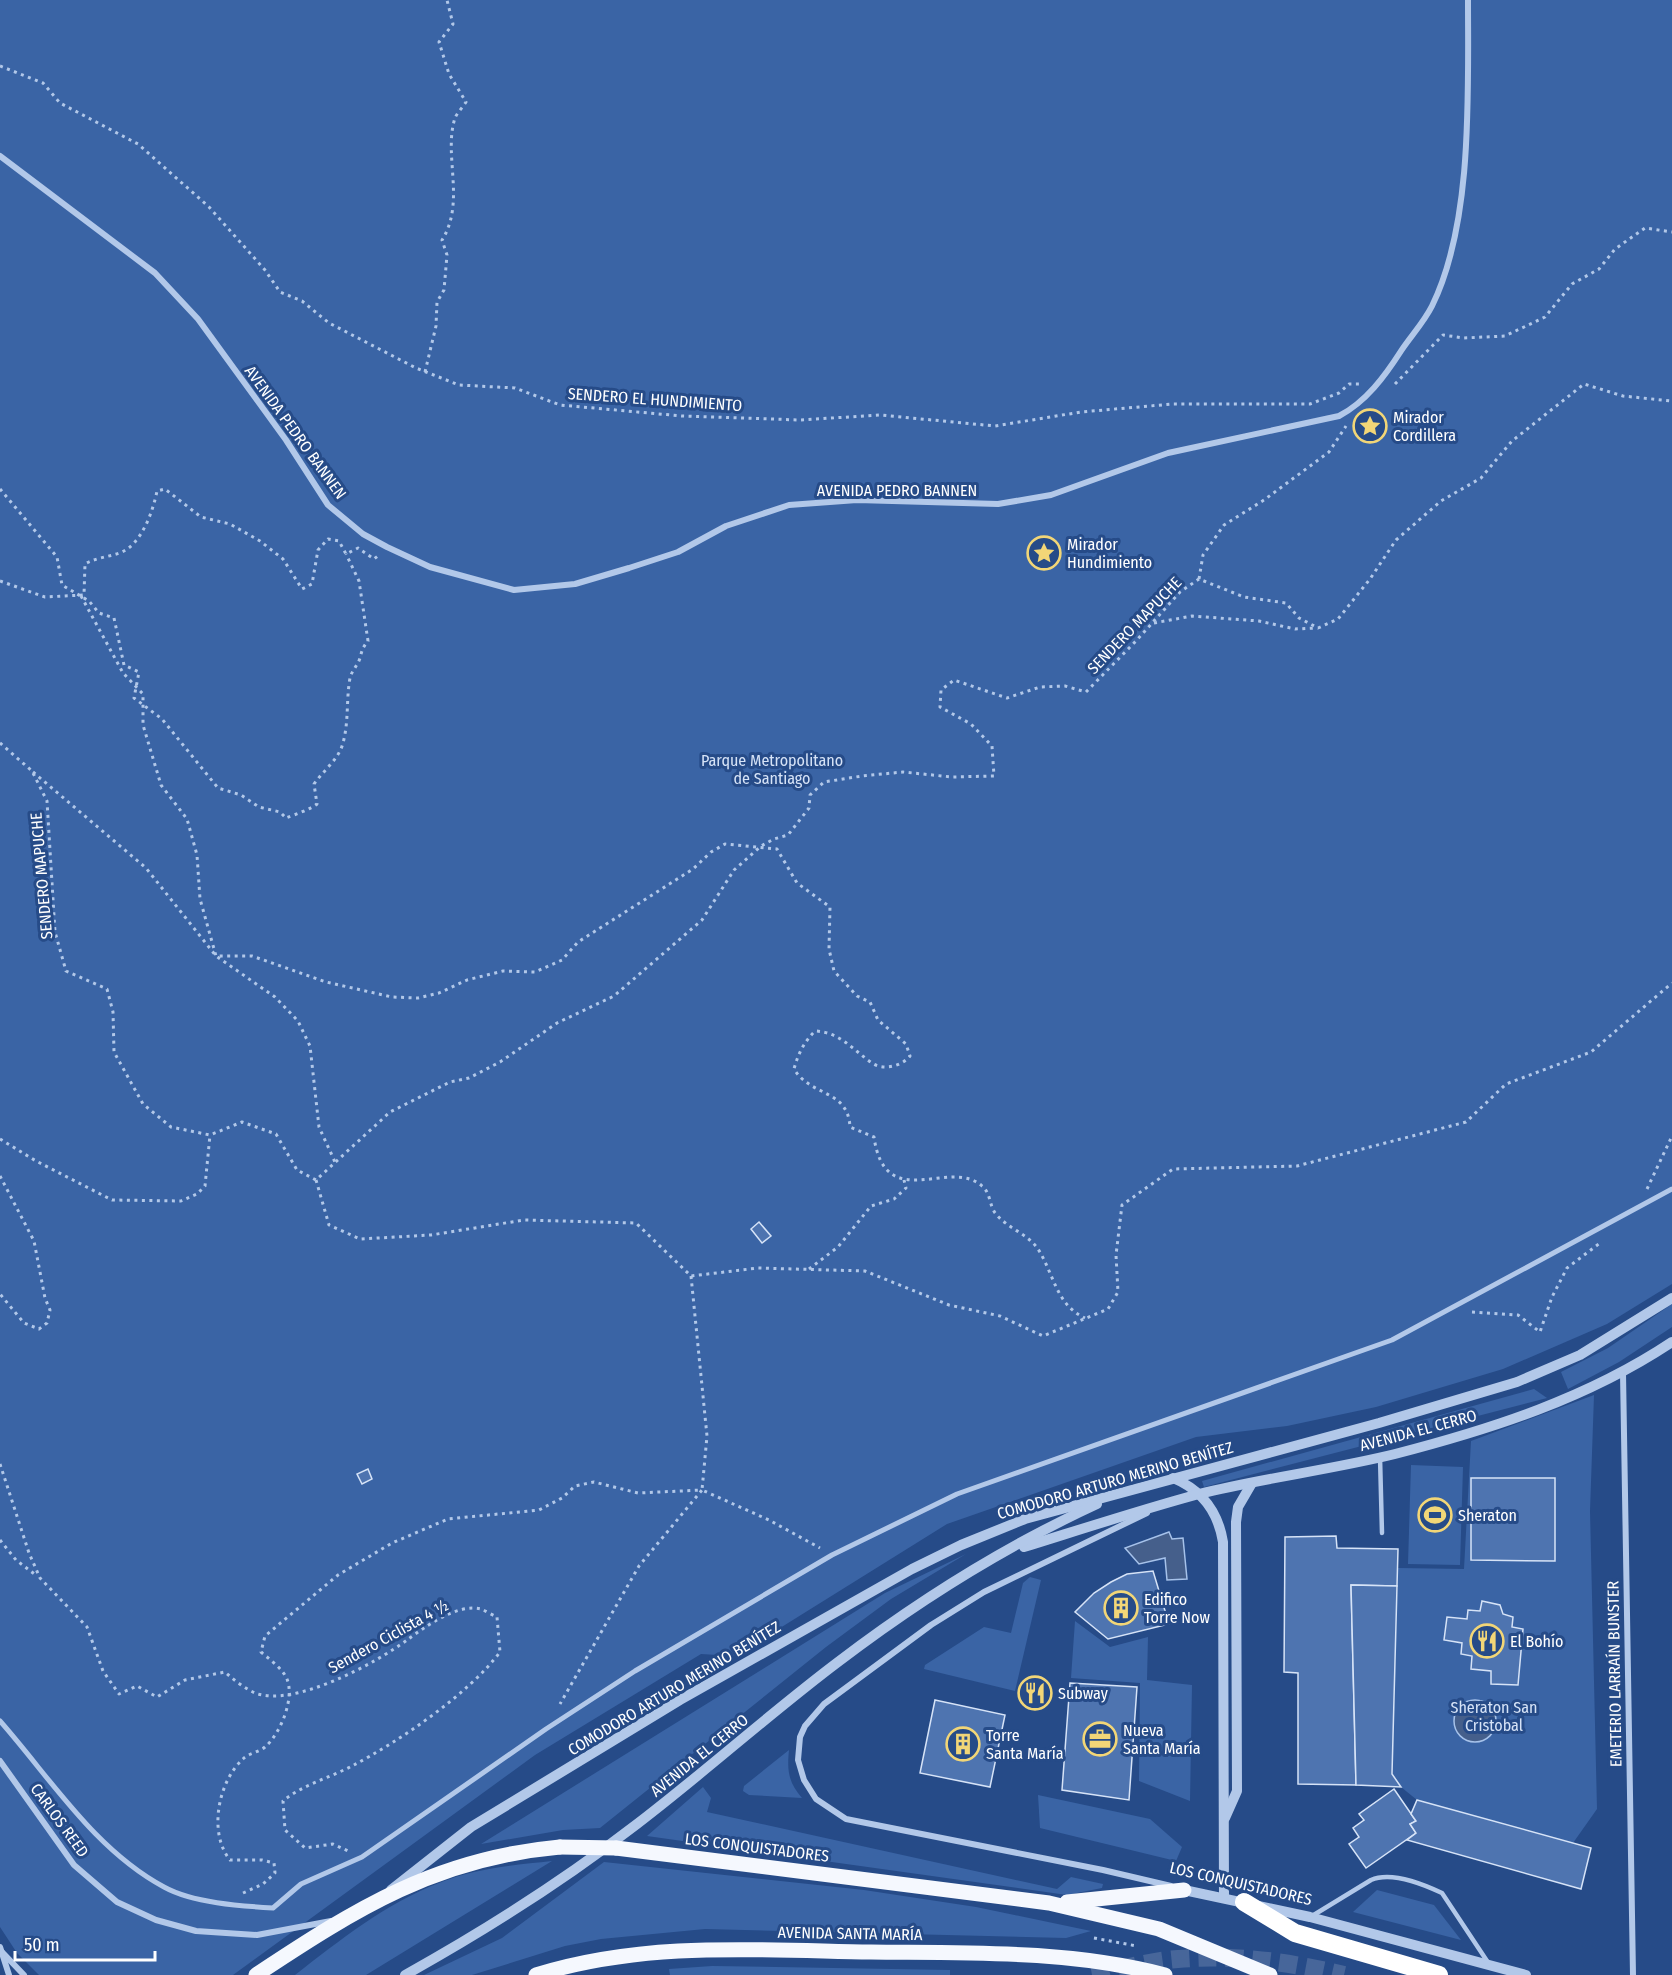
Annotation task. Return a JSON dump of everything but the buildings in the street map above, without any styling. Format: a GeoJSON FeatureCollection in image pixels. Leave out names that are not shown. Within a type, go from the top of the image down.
{"type":"FeatureCollection","features":[{"type":"Feature","properties":{"kind":"highway"},"geometry":{"type":"LineString","coordinates":[[1244,1902],[1295,1933],[1439,1975]]}},
{"type":"Feature","properties":{"kind":"main road","name":"LOS CONQUISTADORES"},"geometry":{"type":"LineString","coordinates":[[256,1975],[343,1918],[384,1896],[460,1865],[510,1853],[560,1847],[616,1848],[1049,1903],[1159,1929],[1270,1975]]}},
{"type":"Feature","properties":{"kind":"main road"},"geometry":{"type":"LineString","coordinates":[[1049,1903],[1184,1890]]}},
{"type":"Feature","properties":{"kind":"main road","name":"AVENIDA SANTA MARÍA"},"geometry":{"type":"LineString","coordinates":[[536,1975],[579,1963],[645,1953],[740,1950],[1047,1955],[1107,1962],[1165,1975]]}},
{"type":"Feature","properties":{"kind":"street","name":"AVENIDA PEDRO BANNEN"},"geometry":{"type":"LineString","coordinates":[[0,156],[155,273],[205,329],[286,440],[328,506],[363,534],[430,567],[514,590],[575,584],[678,552],[726,526],[789,506],[857,500],[998,504],[1051,495],[1168,453],[1339,417],[1352,409],[1374,390],[1432,306],[1454,243],[1468,130],[1468,0]]}},
{"type":"Feature","properties":{"kind":"street"},"geometry":{"type":"LineString","coordinates":[[0,1721],[106,1847],[166,1888],[228,1906],[273,1908],[301,1884],[362,1857],[546,1729],[635,1671],[832,1555],[957,1494],[1392,1340],[1672,1189]]}},
{"type":"Feature","properties":{"kind":"street","name":"COMODORO ARTURO MERINO BENÍTEZ"},"geometry":{"type":"LineString","coordinates":[[384,1896],[433,1855],[529,1791],[741,1664],[912,1569],[1005,1526],[1379,1423],[1517,1382],[1580,1355],[1672,1298]]}},
{"type":"Feature","properties":{"kind":"street","name":"AVENIDA EL CERRO"},"geometry":{"type":"LineString","coordinates":[[1007,1553],[1200,1494],[1380,1457],[1537,1411],[1623,1373],[1672,1342]]}},
{"type":"Feature","properties":{"kind":"street","name":"EMETERIO LARRAÍN BUNSTER"},"geometry":{"type":"LineString","coordinates":[[1623,1373],[1633,1975]]}},
{"type":"Feature","properties":{"kind":"street"},"geometry":{"type":"LineString","coordinates":[[1173,1478],[1200,1494],[1216,1515],[1223,1542],[1224,1898]]}},
{"type":"Feature","properties":{"kind":"street"},"geometry":{"type":"LineString","coordinates":[[1224,1820],[1233,1806],[1237,1791],[1236,1522],[1238,1507],[1252,1483]]}},
{"type":"Feature","properties":{"kind":"street","name":"AVENIDA EL CERRO"},"geometry":{"type":"LineString","coordinates":[[405,1975],[547,1890],[694,1780],[867,1640],[915,1607],[1047,1528],[1125,1492]]}},
{"type":"Feature","properties":{"kind":"street","name":"AVENIDA EL CERRO"},"geometry":{"type":"LineString","coordinates":[[805,1726],[836,1693],[957,1608],[1011,1577],[1131,1522],[1157,1506]]}},
{"type":"Feature","properties":{"kind":"street","name":"LOS CONQUISTADORES"},"geometry":{"type":"LineString","coordinates":[[805,1726],[798,1749],[804,1780],[825,1807],[846,1819],[1103,1870],[1310,1917],[1526,1975]]}},
{"type":"Feature","properties":{"kind":"street","name":"CARLOS REED"},"geometry":{"type":"LineString","coordinates":[[0,1761],[74,1865],[117,1902],[156,1920],[196,1931],[258,1935],[343,1918]]}},
{"type":"Feature","properties":{"kind":"street"},"geometry":{"type":"LineString","coordinates":[[1,1950],[9,1975]]}},
{"type":"Feature","properties":{"kind":"street"},"geometry":{"type":"LineString","coordinates":[[1,1950],[24,1975]]}},
{"type":"Feature","properties":{"kind":"lane"},"geometry":{"type":"LineString","coordinates":[[1380,1457],[1382,1533]]}},
{"type":"Feature","properties":{"kind":"lane"},"geometry":{"type":"LineString","coordinates":[[1310,1917],[1379,1876],[1402,1880],[1442,1893],[1490,1966]]}},
{"type":"Feature","properties":{"kind":"path"},"geometry":{"type":"LineString","coordinates":[[424,372],[431,355],[437,302],[444,290],[447,255],[442,240],[447,232],[454,196],[455,117],[466,102],[449,74],[439,42],[453,24],[447,0]]}},
{"type":"Feature","properties":{"kind":"path","name":"SENDERO EL HUNDIMIENTO"},"geometry":{"type":"LineString","coordinates":[[0,66],[42,83],[60,103],[138,144],[209,207],[265,270],[280,292],[302,301],[329,322],[424,372],[459,385],[514,388],[560,405],[682,416],[800,420],[880,415],[995,426],[1081,412],[1173,405],[1310,404],[1339,393],[1348,384],[1358,383],[1374,390]]}},
{"type":"Feature","properties":{"kind":"path"},"geometry":{"type":"LineString","coordinates":[[1374,390],[1388,392],[1443,335],[1464,338],[1505,336],[1545,317],[1572,284],[1599,269],[1615,249],[1645,228],[1672,232]]}},
{"type":"Feature","properties":{"kind":"path"},"geometry":{"type":"LineString","coordinates":[[1152,623],[1192,616],[1259,621],[1295,629],[1318,628],[1338,619],[1370,579],[1396,540],[1441,501],[1481,478],[1512,441],[1584,384],[1623,396],[1672,400]]}},
{"type":"Feature","properties":{"kind":"path","name":"SENDERO MAPUCHE"},"geometry":{"type":"LineString","coordinates":[[315,1180],[390,1112],[450,1082],[469,1078],[501,1062],[557,1023],[614,996],[702,920],[734,870],[761,846],[788,835],[809,808],[810,795],[824,782],[903,772],[952,777],[994,776],[992,746],[971,724],[940,707],[941,690],[954,680],[1007,698],[1040,687],[1065,686],[1086,692],[1180,592],[1199,579],[1203,555],[1224,525],[1264,500],[1329,452],[1344,432],[1352,409]]}},
{"type":"Feature","properties":{"kind":"path"},"geometry":{"type":"LineString","coordinates":[[0,489],[57,557],[62,585],[81,596],[89,601],[99,613],[114,618],[124,665],[139,672],[134,698],[162,718],[218,788],[241,795],[259,807],[280,812],[286,818],[298,811],[310,811],[316,804],[314,784],[335,758],[343,743],[348,717],[351,674],[368,641],[359,581],[339,541],[328,539],[318,550],[312,584],[302,590],[284,559],[260,541],[230,524],[201,517],[165,489],[156,491],[152,511],[139,538],[130,548],[85,564],[84,595],[81,596],[45,597],[0,580]]}},
{"type":"Feature","properties":{"kind":"path"},"geometry":{"type":"LineString","coordinates":[[346,554],[358,548],[374,559],[387,547]]}},
{"type":"Feature","properties":{"kind":"path","name":"SENDERO MAPUCHE"},"geometry":{"type":"LineString","coordinates":[[1199,579],[1244,597],[1286,603],[1299,618],[1318,628]]}},
{"type":"Feature","properties":{"kind":"path"},"geometry":{"type":"LineString","coordinates":[[81,596],[123,673],[143,694],[143,725],[161,785],[187,819],[197,855],[200,899],[216,956]]}},
{"type":"Feature","properties":{"kind":"path","name":"SENDERO MAPUCHE"},"geometry":{"type":"LineString","coordinates":[[0,743],[32,771],[47,801],[55,932],[66,971],[106,989],[113,1012],[114,1052],[143,1104],[171,1127],[210,1135]]}},
{"type":"Feature","properties":{"kind":"path"},"geometry":{"type":"LineString","coordinates":[[32,771],[57,789],[146,868],[216,956],[275,997],[298,1021],[310,1046],[319,1127],[335,1162]]}},
{"type":"Feature","properties":{"kind":"path"},"geometry":{"type":"LineString","coordinates":[[216,956],[252,956],[326,981],[392,997],[418,998],[439,993],[467,980],[503,970],[535,972],[562,960],[578,942],[693,869],[711,852],[726,844],[777,849],[797,883],[830,907],[829,949],[834,971],[857,996],[870,1002],[878,1020],[906,1044],[910,1056],[904,1063],[893,1067],[873,1065],[846,1042],[827,1032],[815,1031],[804,1042],[794,1069],[800,1079],[842,1102],[849,1117],[850,1127],[874,1137],[876,1149],[889,1173],[904,1180],[973,1178],[985,1188],[996,1214],[1038,1249],[1061,1299],[1073,1313],[1085,1318]]}},
{"type":"Feature","properties":{"kind":"path"},"geometry":{"type":"LineString","coordinates":[[691,1276],[758,1268],[866,1272],[949,1305],[1000,1316],[1043,1336],[1108,1309],[1118,1292],[1116,1255],[1122,1205],[1173,1169],[1297,1166],[1466,1122],[1506,1084],[1591,1052],[1672,982]]}},
{"type":"Feature","properties":{"kind":"path"},"geometry":{"type":"LineString","coordinates":[[0,1139],[36,1161],[112,1200],[181,1201],[197,1194],[205,1186],[210,1135],[242,1122],[276,1134],[297,1170],[315,1180],[329,1225],[360,1239],[431,1235],[524,1220],[636,1223],[691,1276],[707,1436],[702,1490],[639,1566],[546,1729]]}},
{"type":"Feature","properties":{"kind":"path"},"geometry":{"type":"LineString","coordinates":[[0,1176],[34,1241],[45,1298],[50,1310],[47,1323],[39,1329],[24,1323],[0,1294]]}},
{"type":"Feature","properties":{"kind":"path"},"geometry":{"type":"LineString","coordinates":[[809,1269],[838,1247],[871,1206],[894,1199],[906,1188],[904,1180]]}},
{"type":"Feature","properties":{"kind":"path"},"geometry":{"type":"LineString","coordinates":[[1471,1312],[1518,1315],[1540,1332]]}},
{"type":"Feature","properties":{"kind":"path","name":"Sendero Ciclista 4 ½"},"geometry":{"type":"LineString","coordinates":[[0,1464],[29,1553],[40,1578],[87,1627],[103,1671],[119,1694],[137,1686],[157,1697],[185,1680],[225,1672],[256,1694],[273,1696],[304,1691],[340,1678],[378,1658],[421,1629],[459,1611],[480,1609],[497,1617],[500,1652],[489,1668],[408,1733],[358,1763],[294,1792],[283,1801],[285,1830],[305,1848],[333,1844],[362,1857]]}},
{"type":"Feature","properties":{"kind":"path"},"geometry":{"type":"LineString","coordinates":[[228,1906],[249,1888],[263,1884],[274,1873],[274,1863],[262,1860],[230,1860],[222,1850],[217,1828],[228,1780],[244,1758],[264,1747],[278,1732],[288,1694],[287,1679],[261,1652],[265,1636],[338,1575],[392,1543],[448,1519],[539,1510],[562,1498],[575,1486],[594,1482],[638,1493],[702,1490],[769,1520],[832,1555]]}},
{"type":"Feature","properties":{"kind":"path"},"geometry":{"type":"LineString","coordinates":[[0,1540],[16,1560],[40,1578]]}},
{"type":"Feature","properties":{"kind":"path"},"geometry":{"type":"LineString","coordinates":[[1094,1938],[1137,1946]]}},
{"type":"Feature","properties":{"kind":"green space","name":"Parque Metropolitano de Santiago"},"geometry":{"type":"Polygon","coordinates":[[[0,0],[1672,0],[1672,1284],[1607,1324],[1503,1369],[1376,1407],[1287,1426],[1196,1437],[947,1524],[735,1656],[701,1654],[535,1755],[233,1975],[39,1975],[17,1953],[0,1927],[0,0]]]}},
{"type":"Feature","properties":{"kind":"green space"},"geometry":{"type":"Polygon","coordinates":[[[1672,1304],[1672,1327],[1619,1362],[1568,1389],[1561,1372],[1608,1348],[1672,1304]]]}},
{"type":"Feature","properties":{"kind":"green space"},"geometry":{"type":"Polygon","coordinates":[[[1534,1389],[1547,1398],[1204,1487],[1202,1481],[1534,1389]]]}},
{"type":"Feature","properties":{"kind":"green space","name":"Sheraton San Cristobal"},"geometry":{"type":"Polygon","coordinates":[[[1594,1395],[1590,1511],[1597,1809],[1573,1843],[1417,1800],[1401,1787],[1392,1774],[1398,1568],[1464,1569],[1471,1441],[1594,1395]]]}},
{"type":"Feature","properties":{"kind":"green space","name":"Sheraton"},"geometry":{"type":"Polygon","coordinates":[[[1411,1465],[1463,1467],[1460,1565],[1408,1564],[1411,1465]]]}},
{"type":"Feature","properties":{"kind":"green space"},"geometry":{"type":"Polygon","coordinates":[[[966,1554],[891,1599],[826,1647],[600,1828],[563,1830],[481,1844],[885,1593],[966,1554]]]}},
{"type":"Feature","properties":{"kind":"green space"},"geometry":{"type":"Polygon","coordinates":[[[1030,1577],[1041,1580],[1015,1691],[924,1669],[925,1665],[984,1627],[1011,1633],[1023,1583],[1030,1577]]]}},
{"type":"Feature","properties":{"kind":"green space"},"geometry":{"type":"Polygon","coordinates":[[[1075,1621],[1110,1647],[1148,1637],[1147,1680],[1192,1685],[1190,1801],[1139,1781],[1140,1683],[1071,1678],[1075,1621]]]}},
{"type":"Feature","properties":{"kind":"green space"},"geometry":{"type":"Polygon","coordinates":[[[789,1750],[790,1776],[802,1798],[749,1795],[743,1791],[744,1786],[789,1750]]]}},
{"type":"Feature","properties":{"kind":"green space"},"geometry":{"type":"Polygon","coordinates":[[[703,1787],[711,1798],[707,1812],[1057,1889],[1071,1877],[1103,1884],[1102,1888],[1067,1895],[647,1836],[703,1787]]]}},
{"type":"Feature","properties":{"kind":"green space"},"geometry":{"type":"Polygon","coordinates":[[[1038,1795],[1150,1819],[1182,1847],[1176,1861],[1040,1828],[1038,1795]]]}},
{"type":"Feature","properties":{"kind":"green space"},"geometry":{"type":"Polygon","coordinates":[[[552,1861],[366,1975],[295,1975],[364,1924],[419,1892],[453,1878],[481,1871],[552,1861]]]}},
{"type":"Feature","properties":{"kind":"green space"},"geometry":{"type":"Polygon","coordinates":[[[604,1862],[864,1890],[976,1907],[1091,1931],[1066,1938],[705,1929],[601,1939],[565,1946],[472,1975],[424,1975],[502,1938],[604,1862]]]}},
{"type":"Feature","properties":{"kind":"green space"},"geometry":{"type":"Polygon","coordinates":[[[1377,1890],[1434,1905],[1461,1940],[1353,1912],[1377,1890]]]}},
{"type":"Feature","properties":{"kind":"green space"},"geometry":{"type":"Polygon","coordinates":[[[712,1966],[950,1970],[950,1975],[670,1975],[669,1969],[712,1966]]]}},
{"type":"Feature","properties":{"kind":"shaded area"},"geometry":{"type":"Polygon","coordinates":[[[1169,1532],[1172,1539],[1183,1538],[1187,1579],[1167,1580],[1165,1558],[1139,1564],[1125,1548],[1169,1532]]]}},
{"type":"Feature","properties":{"kind":"shaded area"},"geometry":{"type":"Polygon","coordinates":[[[1475,1700],[1490,1706],[1496,1721],[1490,1736],[1475,1742],[1460,1736],[1454,1721],[1460,1706],[1475,1700]]]}},
{"type":"Feature","properties":{"kind":"tunnel"},"geometry":{"type":"LineString","coordinates":[[1092,1975],[1167,1960],[1199,1958],[1241,1958],[1303,1966],[1344,1975]]}},
{"type":"Feature","properties":{"kind":"place","name":"Mirador Cordillera"},"geometry":{"type":"Point","coordinates":[1370,426]}},
{"type":"Feature","properties":{"kind":"place","name":"Mirador Hundimiento"},"geometry":{"type":"Point","coordinates":[1044,553]}},
{"type":"Feature","properties":{"kind":"place","name":"Sheraton"},"geometry":{"type":"Point","coordinates":[1435,1515]}},
{"type":"Feature","properties":{"kind":"place","name":"Edifico Torre Now"},"geometry":{"type":"Point","coordinates":[1121,1608]}},
{"type":"Feature","properties":{"kind":"place","name":"El Bohío"},"geometry":{"type":"Point","coordinates":[1487,1641]}},
{"type":"Feature","properties":{"kind":"place","name":"Subway"},"geometry":{"type":"Point","coordinates":[1035,1693]}},
{"type":"Feature","properties":{"kind":"place","name":"Nueva Santa María"},"geometry":{"type":"Point","coordinates":[1100,1739]}},
{"type":"Feature","properties":{"kind":"place","name":"Torre Santa María"},"geometry":{"type":"Point","coordinates":[963,1744]}}]}
